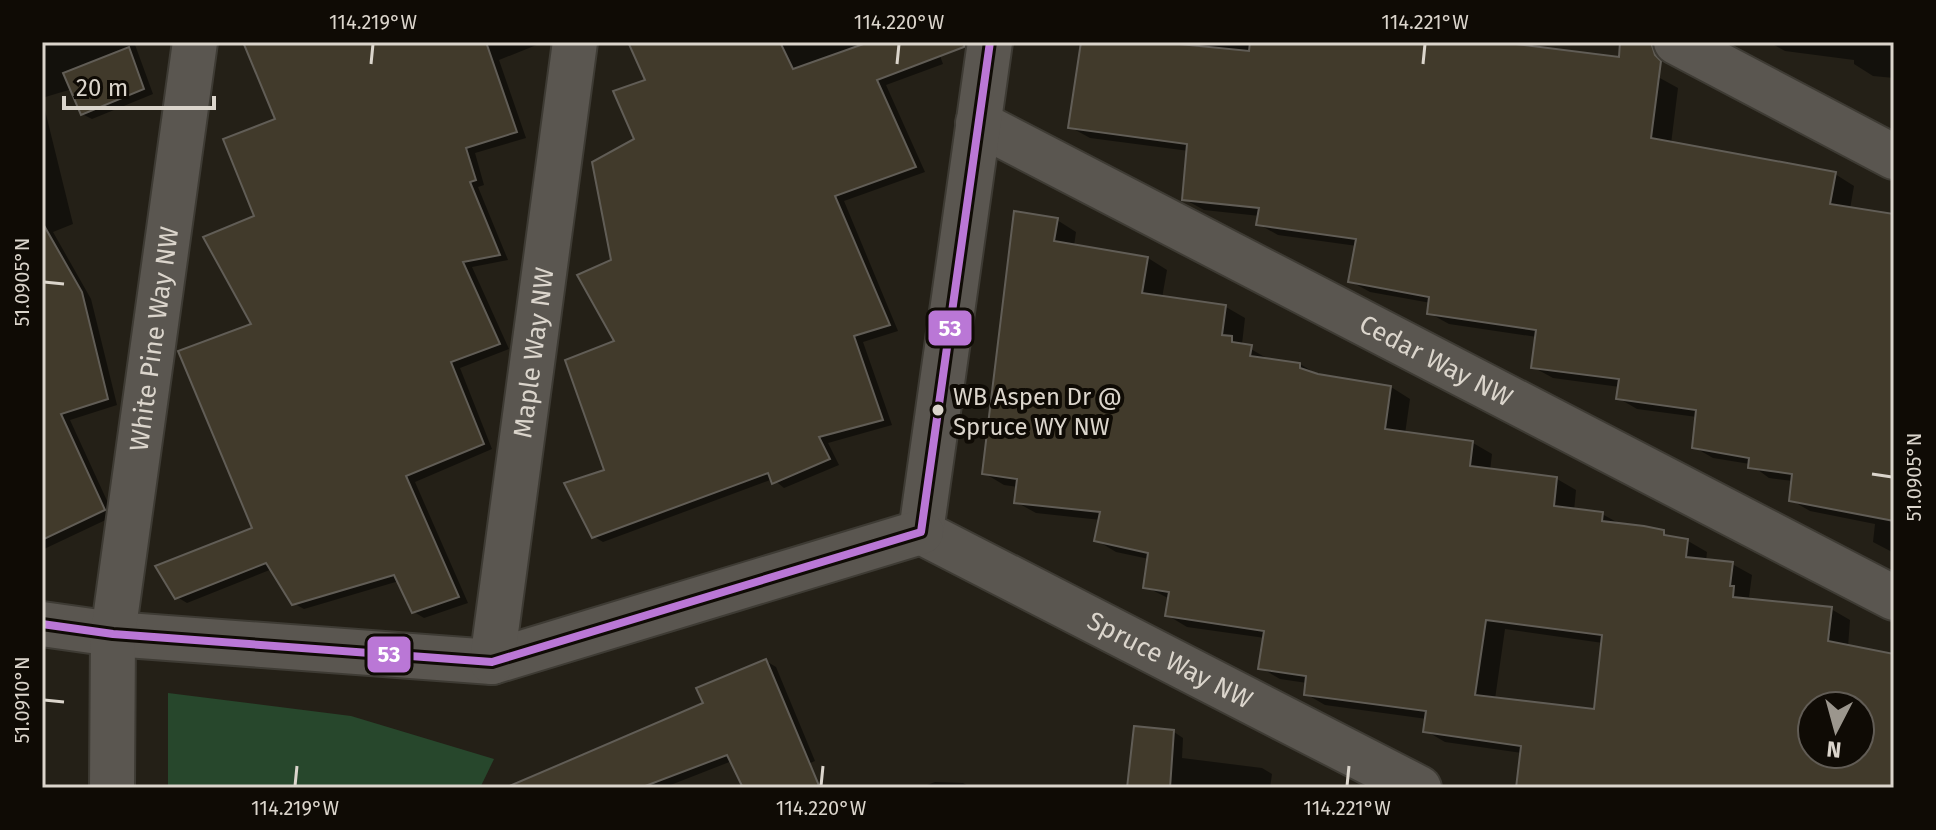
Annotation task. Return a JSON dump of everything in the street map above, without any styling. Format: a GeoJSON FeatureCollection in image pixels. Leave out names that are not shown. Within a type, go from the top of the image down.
{"type":"FeatureCollection","features":[{"type":"Feature","properties":{"kind":"lane","name":"White Pine Way NW"},"geometry":{"type":"LineString","coordinates":[[112,788],[113,634],[195,42]]}},
{"type":"Feature","properties":{"kind":"lane","name":"Maple Way NW"},"geometry":{"type":"LineString","coordinates":[[492,662],[575,42]]}},
{"type":"Feature","properties":{"kind":"lane"},"geometry":{"type":"LineString","coordinates":[[42,624],[113,634],[492,662],[921,532],[990,42]]}},
{"type":"Feature","properties":{"kind":"lane"},"geometry":{"type":"LineString","coordinates":[[1676,42],[1894,157]]}},
{"type":"Feature","properties":{"kind":"lane","name":"Cedar Way NW"},"geometry":{"type":"LineString","coordinates":[[978,123],[1894,598]]}},
{"type":"Feature","properties":{"kind":"lane","name":"Spruce Way NW"},"geometry":{"type":"LineString","coordinates":[[921,532],[1419,788]]}},
{"type":"Feature","properties":{"kind":"green space"},"geometry":{"type":"Polygon","coordinates":[[[168,693],[351,716],[494,759],[480,788],[168,788],[168,693]]]}},
{"type":"Feature","properties":{"kind":"building"},"geometry":{"type":"Polygon","coordinates":[[[243,42],[486,42],[517,132],[466,148],[476,180],[470,182],[500,255],[463,262],[500,344],[451,362],[484,444],[406,476],[459,597],[412,613],[394,575],[292,605],[266,563],[175,599],[155,566],[252,528],[178,351],[251,324],[203,237],[254,216],[223,139],[275,119],[243,42]]]}},
{"type":"Feature","properties":{"kind":"building"},"geometry":{"type":"Polygon","coordinates":[[[628,42],[780,42],[793,69],[869,42],[965,42],[964,47],[877,80],[916,167],[835,196],[890,325],[854,336],[883,420],[819,437],[830,459],[772,484],[768,473],[592,538],[564,483],[604,470],[565,360],[614,341],[577,275],[611,260],[592,162],[634,139],[613,91],[645,80],[628,42]]]}},
{"type":"Feature","properties":{"kind":"building"},"geometry":{"type":"Polygon","coordinates":[[[1081,42],[1159,42],[1249,51],[1250,42],[1500,42],[1619,57],[1620,42],[1651,42],[1655,55],[1661,61],[1651,138],[1836,172],[1830,204],[1894,214],[1894,521],[1789,501],[1792,474],[1748,468],[1749,458],[1692,448],[1696,410],[1616,399],[1619,379],[1531,368],[1536,330],[1427,314],[1429,297],[1348,282],[1356,239],[1256,225],[1259,208],[1182,200],[1187,144],[1068,128],[1081,42]]]}},
{"type":"Feature","properties":{"kind":"building"},"geometry":{"type":"Polygon","coordinates":[[[129,47],[144,89],[81,115],[63,73],[129,47]]]}},
{"type":"Feature","properties":{"kind":"building"},"geometry":{"type":"Polygon","coordinates":[[[1014,211],[1058,218],[1054,241],[1148,257],[1142,293],[1226,305],[1222,335],[1232,336],[1232,342],[1252,345],[1250,356],[1300,363],[1300,368],[1318,374],[1391,386],[1385,429],[1473,441],[1470,466],[1557,477],[1554,506],[1603,512],[1602,521],[1664,530],[1664,535],[1688,539],[1686,557],[1733,562],[1730,586],[1734,586],[1733,597],[1832,607],[1828,641],[1894,654],[1894,788],[1516,788],[1521,746],[1423,732],[1426,711],[1304,695],[1306,676],[1258,669],[1264,631],[1165,616],[1169,592],[1143,588],[1148,553],[1094,541],[1100,512],[1014,503],[1017,479],[982,474],[1014,211]],[[1486,620],[1475,695],[1594,709],[1602,635],[1486,620]]]}},
{"type":"Feature","properties":{"kind":"building"},"geometry":{"type":"Polygon","coordinates":[[[42,222],[82,292],[108,399],[61,414],[105,510],[42,540],[42,222]]]}},
{"type":"Feature","properties":{"kind":"building"},"geometry":{"type":"Polygon","coordinates":[[[766,659],[820,788],[743,788],[727,755],[640,788],[505,788],[703,703],[696,688],[766,659]]]}},
{"type":"Feature","properties":{"kind":"building"},"geometry":{"type":"Polygon","coordinates":[[[1134,726],[1174,730],[1170,788],[1127,788],[1134,726]]]}},
{"type":"Feature","properties":{"kind":"transit line","name":"53"},"geometry":{"type":"LineString","coordinates":[[42,624],[113,634],[492,662],[921,532],[990,42]]}},
{"type":"Feature","properties":{"kind":"place","name":"WB Aspen Dr @ Spruce WY NW"},"geometry":{"type":"Point","coordinates":[938,410]}}]}
